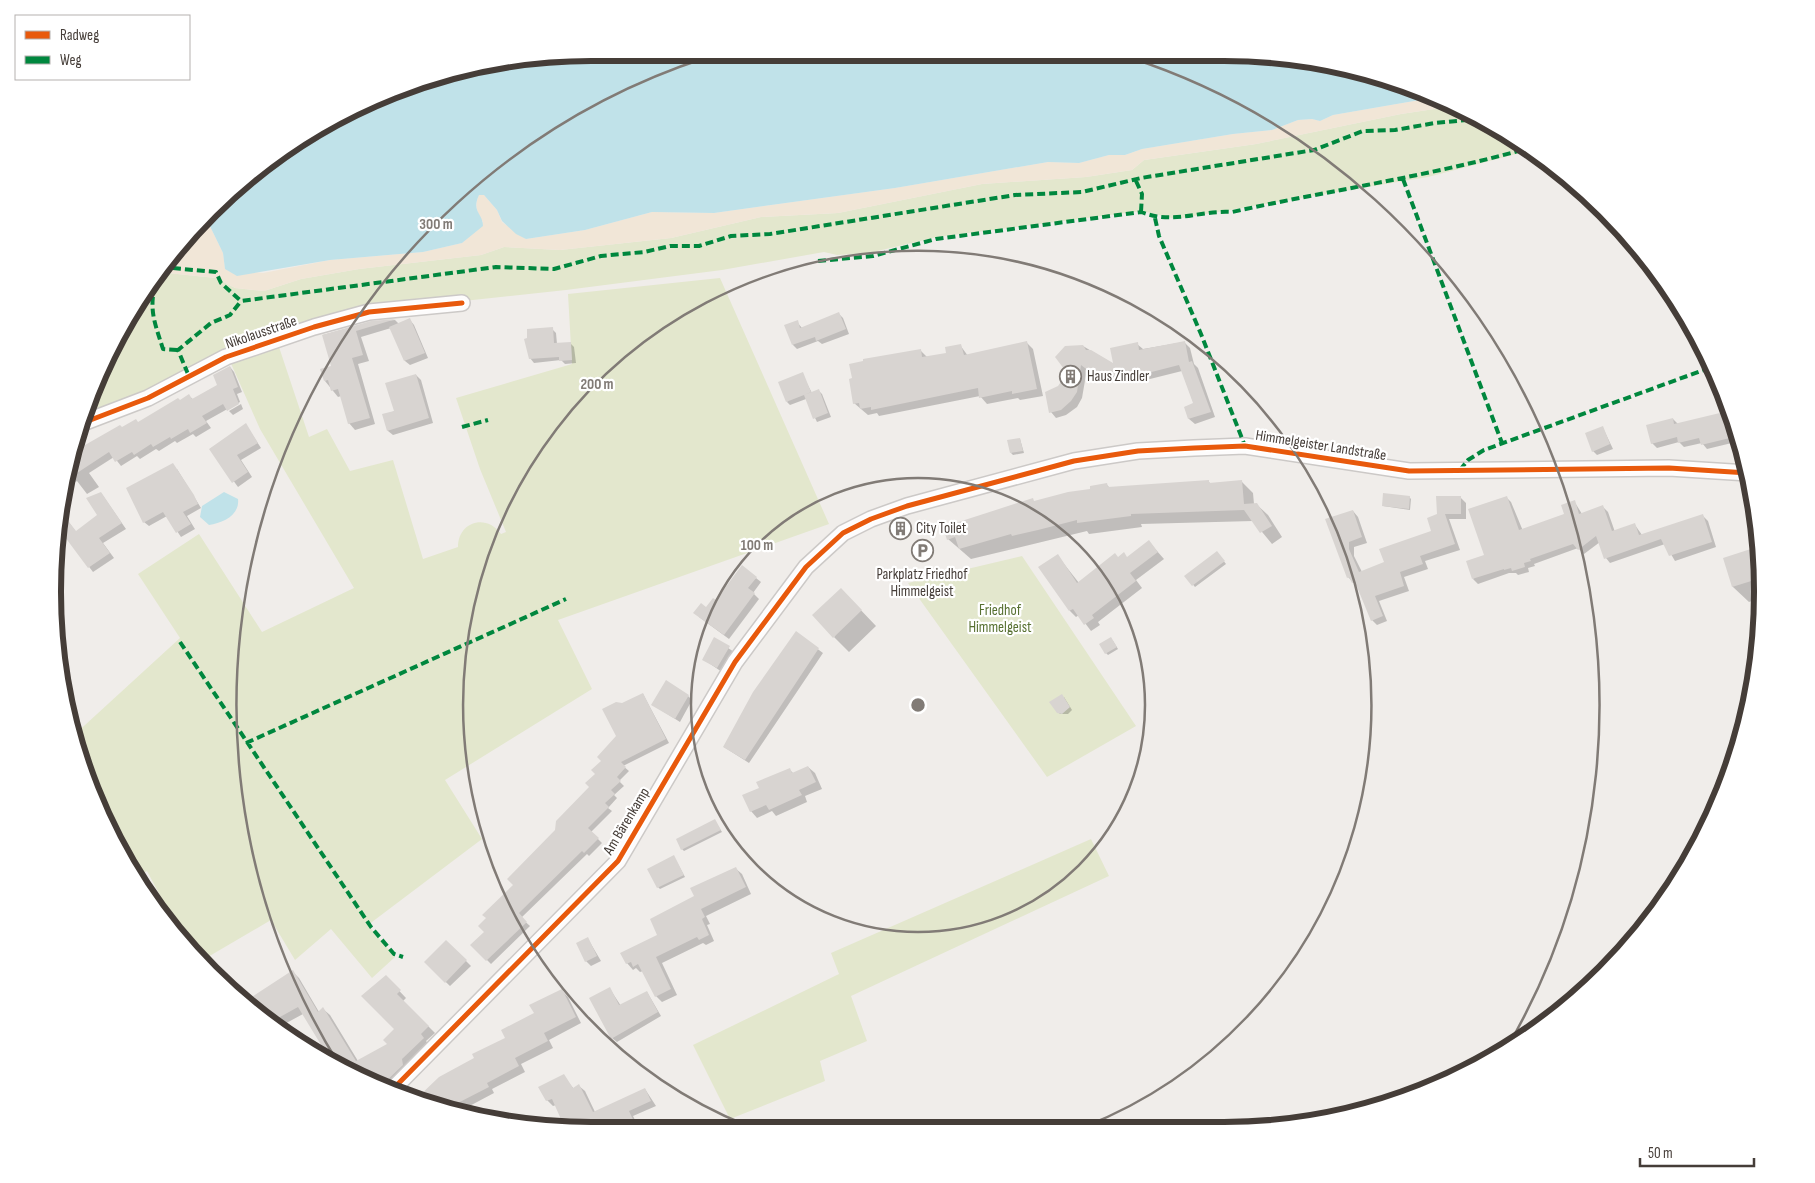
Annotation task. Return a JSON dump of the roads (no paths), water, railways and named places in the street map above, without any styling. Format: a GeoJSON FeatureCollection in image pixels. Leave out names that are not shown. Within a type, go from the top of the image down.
{"type":"FeatureCollection","features":[{"type":"Feature","properties":{"kind":"street","name":"Nikolausstraße"},"geometry":{"type":"LineString","coordinates":[[89,420],[148,398],[226,357],[314,326],[368,312],[462,303]]}},
{"type":"Feature","properties":{"kind":"street","name":"Himmelgeister Landstraße"},"geometry":{"type":"LineString","coordinates":[[843,533],[871,519],[907,506],[1074,461],[1138,451],[1245,446],[1409,472],[1669,468],[1740,473]]}},
{"type":"Feature","properties":{"kind":"street","name":"Am Bärenkamp"},"geometry":{"type":"LineString","coordinates":[[398,1085],[618,861],[735,662],[806,567],[843,533]]}},
{"type":"Feature","properties":{"kind":"water"},"geometry":{"type":"Polygon","coordinates":[[[592,61],[1258,62],[1327,71],[1394,89],[1421,100],[1333,115],[1320,121],[1312,119],[1298,120],[1272,130],[1233,134],[1142,149],[1125,155],[1109,155],[1079,163],[1048,162],[895,188],[714,213],[652,212],[585,230],[526,239],[516,234],[502,221],[497,210],[484,195],[479,195],[476,205],[483,226],[462,243],[423,252],[330,260],[237,276],[225,269],[223,253],[209,225],[242,193],[269,171],[326,132],[357,116],[421,89],[488,71],[522,66],[592,61]]]}},
{"type":"Feature","properties":{"kind":"water"},"geometry":{"type":"Polygon","coordinates":[[[224,492],[238,499],[236,510],[225,520],[209,525],[200,517],[202,506],[224,492]]]}},
{"type":"Feature","properties":{"kind":"place","name":"Haus Zindler"},"geometry":{"type":"Point","coordinates":[1071,376]}},
{"type":"Feature","properties":{"kind":"place","name":"City Toilet"},"geometry":{"type":"Point","coordinates":[900,528]}},
{"type":"Feature","properties":{"kind":"place","name":"Parkplatz Friedhof Himmelgeist"},"geometry":{"type":"Point","coordinates":[922,551]}},
{"type":"Feature","properties":{"kind":"park label","name":"Friedhof Himmelgeist"},"geometry":{"type":"Point","coordinates":[1000,618]}}]}
